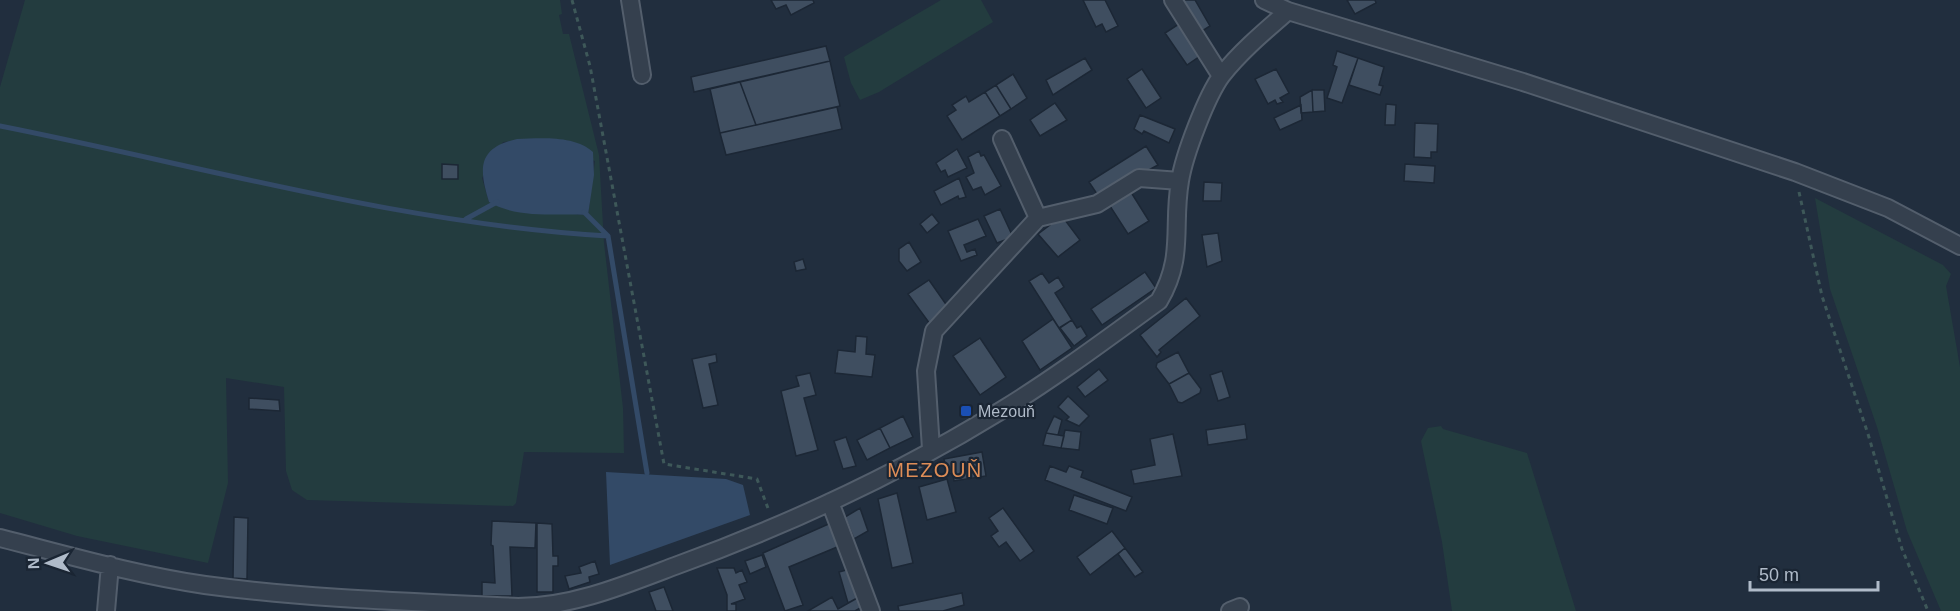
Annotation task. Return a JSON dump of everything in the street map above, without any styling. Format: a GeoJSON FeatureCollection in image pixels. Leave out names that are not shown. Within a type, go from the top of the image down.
{"type":"FeatureCollection","features":[{"type":"Feature","properties":{"kind":"street"},"geometry":{"type":"LineString","coordinates":[[630,0],[642,75]]}},
{"type":"Feature","properties":{"kind":"street"},"geometry":{"type":"LineString","coordinates":[[1173,0],[1221,76]]}},
{"type":"Feature","properties":{"kind":"street"},"geometry":{"type":"LineString","coordinates":[[1264,0],[1288,11],[1523,82],[1795,172],[1888,208],[1960,246]]}},
{"type":"Feature","properties":{"kind":"street"},"geometry":{"type":"LineString","coordinates":[[0,538],[110,565],[313,604],[549,609],[629,583],[775,527],[830,502],[1002,410],[1159,301],[1170,281],[1176,250],[1179,181],[1188,150],[1221,76],[1248,47],[1288,11]]}},
{"type":"Feature","properties":{"kind":"street"},"geometry":{"type":"LineString","coordinates":[[1002,139],[1038,218]]}},
{"type":"Feature","properties":{"kind":"street"},"geometry":{"type":"LineString","coordinates":[[931,449],[926,371],[934,330],[1038,218],[1097,204],[1139,178],[1179,181]]}},
{"type":"Feature","properties":{"kind":"street"},"geometry":{"type":"LineString","coordinates":[[830,502],[871,611]]}},
{"type":"Feature","properties":{"kind":"street"},"geometry":{"type":"LineString","coordinates":[[106,611],[110,565]]}},
{"type":"Feature","properties":{"kind":"path"},"geometry":{"type":"LineString","coordinates":[[572,0],[590,66],[664,464],[757,479],[775,527]]}},
{"type":"Feature","properties":{"kind":"path"},"geometry":{"type":"LineString","coordinates":[[1795,172],[1822,296],[1868,434],[1902,549],[1928,611]]}},
{"type":"Feature","properties":{"kind":"green space"},"geometry":{"type":"Polygon","coordinates":[[[25,0],[560,0],[562,14],[559,15],[563,34],[569,34],[599,155],[604,243],[623,408],[624,453],[524,452],[516,503],[513,506],[307,500],[292,490],[286,471],[284,387],[226,378],[228,483],[208,563],[77,536],[0,513],[0,87],[25,0]],[[529,139],[503,142],[482,178],[489,202],[557,213],[588,215],[595,161],[529,139]]]}},
{"type":"Feature","properties":{"kind":"green space"},"geometry":{"type":"Polygon","coordinates":[[[941,0],[981,0],[993,22],[879,92],[860,100],[851,83],[844,57],[941,0]]]}},
{"type":"Feature","properties":{"kind":"green space"},"geometry":{"type":"Polygon","coordinates":[[[1815,198],[1943,265],[1951,274],[1946,286],[1960,367],[1960,611],[1941,611],[1907,531],[1877,427],[1830,289],[1815,198]]]}},
{"type":"Feature","properties":{"kind":"green space"},"geometry":{"type":"Polygon","coordinates":[[[1441,426],[1443,429],[1527,453],[1576,611],[1452,611],[1442,542],[1421,441],[1428,428],[1441,426]]]}},
{"type":"Feature","properties":{"kind":"water"},"geometry":{"type":"Polygon","coordinates":[[[517,139],[567,140],[593,152],[594,175],[588,215],[524,213],[489,202],[484,180],[484,162],[494,148],[517,139]]]}},
{"type":"Feature","properties":{"kind":"water"},"geometry":{"type":"Polygon","coordinates":[[[606,472],[726,479],[743,485],[750,515],[610,565],[606,472]]]}},
{"type":"Feature","properties":{"kind":"building"},"geometry":{"type":"Polygon","coordinates":[[[771,0],[813,0],[814,3],[791,15],[786,5],[776,9],[771,0]]]}},
{"type":"Feature","properties":{"kind":"building"},"geometry":{"type":"Polygon","coordinates":[[[1083,0],[1105,0],[1118,26],[1106,32],[1102,24],[1096,27],[1083,0]]]}},
{"type":"Feature","properties":{"kind":"building"},"geometry":{"type":"Polygon","coordinates":[[[1179,0],[1195,0],[1210,26],[1199,33],[1179,0]]]}},
{"type":"Feature","properties":{"kind":"building"},"geometry":{"type":"Polygon","coordinates":[[[1347,0],[1375,0],[1376,3],[1355,14],[1347,0]]]}},
{"type":"Feature","properties":{"kind":"building"},"geometry":{"type":"Polygon","coordinates":[[[1182,22],[1203,54],[1187,65],[1165,33],[1182,22]]]}},
{"type":"Feature","properties":{"kind":"building"},"geometry":{"type":"Polygon","coordinates":[[[826,46],[830,61],[694,92],[691,77],[826,46]]]}},
{"type":"Feature","properties":{"kind":"building"},"geometry":{"type":"Polygon","coordinates":[[[1337,51],[1358,58],[1342,103],[1327,98],[1337,67],[1333,65],[1337,51]]]}},
{"type":"Feature","properties":{"kind":"building"},"geometry":{"type":"Polygon","coordinates":[[[1085,58],[1092,70],[1053,95],[1046,80],[1085,58]]]}},
{"type":"Feature","properties":{"kind":"building"},"geometry":{"type":"Polygon","coordinates":[[[1358,58],[1384,67],[1379,85],[1383,86],[1380,95],[1349,85],[1358,58]]]}},
{"type":"Feature","properties":{"kind":"building"},"geometry":{"type":"Polygon","coordinates":[[[830,61],[840,106],[756,125],[740,82],[830,61]]]}},
{"type":"Feature","properties":{"kind":"building"},"geometry":{"type":"Polygon","coordinates":[[[1142,69],[1161,98],[1146,108],[1127,79],[1142,69]]]}},
{"type":"Feature","properties":{"kind":"building"},"geometry":{"type":"Polygon","coordinates":[[[1276,69],[1289,93],[1280,98],[1283,102],[1277,104],[1275,100],[1268,104],[1255,79],[1276,69]]]}},
{"type":"Feature","properties":{"kind":"building"},"geometry":{"type":"Polygon","coordinates":[[[1013,74],[1027,98],[1011,109],[996,85],[1013,74]]]}},
{"type":"Feature","properties":{"kind":"building"},"geometry":{"type":"Polygon","coordinates":[[[740,82],[756,125],[720,133],[710,89],[740,82]]]}},
{"type":"Feature","properties":{"kind":"building"},"geometry":{"type":"Polygon","coordinates":[[[996,85],[1011,109],[1000,116],[985,92],[996,85]]]}},
{"type":"Feature","properties":{"kind":"building"},"geometry":{"type":"Polygon","coordinates":[[[1312,90],[1324,90],[1325,111],[1313,112],[1312,90]]]}},
{"type":"Feature","properties":{"kind":"building"},"geometry":{"type":"Polygon","coordinates":[[[1312,90],[1313,112],[1301,113],[1300,97],[1312,90]]]}},
{"type":"Feature","properties":{"kind":"building"},"geometry":{"type":"Polygon","coordinates":[[[985,92],[1000,116],[962,140],[947,116],[956,110],[952,105],[966,96],[969,102],[985,92]]]}},
{"type":"Feature","properties":{"kind":"building"},"geometry":{"type":"Polygon","coordinates":[[[1055,103],[1067,120],[1040,136],[1030,120],[1055,103]]]}},
{"type":"Feature","properties":{"kind":"building"},"geometry":{"type":"Polygon","coordinates":[[[1386,104],[1396,105],[1395,125],[1385,125],[1386,104]]]}},
{"type":"Feature","properties":{"kind":"building"},"geometry":{"type":"Polygon","coordinates":[[[1301,105],[1302,120],[1280,130],[1274,118],[1301,105]]]}},
{"type":"Feature","properties":{"kind":"building"},"geometry":{"type":"Polygon","coordinates":[[[837,107],[842,129],[726,155],[720,133],[837,107]]]}},
{"type":"Feature","properties":{"kind":"building"},"geometry":{"type":"Polygon","coordinates":[[[1140,115],[1175,129],[1169,143],[1144,131],[1142,134],[1134,129],[1140,115]]]}},
{"type":"Feature","properties":{"kind":"building"},"geometry":{"type":"Polygon","coordinates":[[[1415,123],[1438,124],[1437,152],[1431,152],[1431,158],[1414,157],[1415,123]]]}},
{"type":"Feature","properties":{"kind":"building"},"geometry":{"type":"Polygon","coordinates":[[[1146,146],[1158,165],[1099,197],[1089,182],[1146,146]]]}},
{"type":"Feature","properties":{"kind":"building"},"geometry":{"type":"Polygon","coordinates":[[[957,149],[967,168],[948,177],[945,170],[941,172],[936,163],[957,149]]]}},
{"type":"Feature","properties":{"kind":"building"},"geometry":{"type":"Polygon","coordinates":[[[979,151],[981,156],[984,155],[1001,186],[985,195],[981,187],[973,190],[966,177],[974,173],[968,157],[979,151]]]}},
{"type":"Feature","properties":{"kind":"building"},"geometry":{"type":"Polygon","coordinates":[[[442,164],[458,165],[458,179],[442,179],[442,164]]]}},
{"type":"Feature","properties":{"kind":"building"},"geometry":{"type":"Polygon","coordinates":[[[1405,164],[1435,166],[1434,183],[1404,181],[1405,164]]]}},
{"type":"Feature","properties":{"kind":"building"},"geometry":{"type":"Polygon","coordinates":[[[959,178],[966,197],[959,199],[958,196],[941,205],[934,191],[959,178]]]}},
{"type":"Feature","properties":{"kind":"building"},"geometry":{"type":"Polygon","coordinates":[[[1204,182],[1222,183],[1221,201],[1203,201],[1204,182]]]}},
{"type":"Feature","properties":{"kind":"building"},"geometry":{"type":"Polygon","coordinates":[[[1129,189],[1149,221],[1128,234],[1108,203],[1129,189]]]}},
{"type":"Feature","properties":{"kind":"building"},"geometry":{"type":"Polygon","coordinates":[[[1000,209],[1013,237],[997,243],[984,216],[1000,209]]]}},
{"type":"Feature","properties":{"kind":"building"},"geometry":{"type":"Polygon","coordinates":[[[932,214],[939,223],[927,233],[920,224],[932,214]]]}},
{"type":"Feature","properties":{"kind":"building"},"geometry":{"type":"Polygon","coordinates":[[[1062,216],[1080,240],[1058,257],[1038,234],[1062,216]]]}},
{"type":"Feature","properties":{"kind":"building"},"geometry":{"type":"Polygon","coordinates":[[[978,219],[986,236],[964,245],[967,252],[975,249],[977,255],[961,261],[948,231],[978,219]]]}},
{"type":"Feature","properties":{"kind":"building"},"geometry":{"type":"Polygon","coordinates":[[[1218,233],[1222,261],[1207,267],[1202,235],[1218,233]]]}},
{"type":"Feature","properties":{"kind":"building"},"geometry":{"type":"Polygon","coordinates":[[[909,242],[921,262],[907,271],[899,261],[899,249],[909,242]]]}},
{"type":"Feature","properties":{"kind":"building"},"geometry":{"type":"Polygon","coordinates":[[[803,259],[806,269],[796,271],[794,262],[803,259]]]}},
{"type":"Feature","properties":{"kind":"building"},"geometry":{"type":"Polygon","coordinates":[[[1145,272],[1156,288],[1102,325],[1091,309],[1145,272]]]}},
{"type":"Feature","properties":{"kind":"building"},"geometry":{"type":"Polygon","coordinates":[[[1042,273],[1049,283],[1058,277],[1064,287],[1055,293],[1072,320],[1059,328],[1029,281],[1042,273]]]}},
{"type":"Feature","properties":{"kind":"building"},"geometry":{"type":"Polygon","coordinates":[[[929,280],[950,310],[930,324],[908,294],[929,280]]]}},
{"type":"Feature","properties":{"kind":"building"},"geometry":{"type":"Polygon","coordinates":[[[1186,298],[1200,316],[1159,350],[1161,352],[1157,357],[1140,335],[1186,298]]]}},
{"type":"Feature","properties":{"kind":"building"},"geometry":{"type":"Polygon","coordinates":[[[1053,319],[1072,348],[1040,370],[1022,341],[1053,319]]]}},
{"type":"Feature","properties":{"kind":"building"},"geometry":{"type":"Polygon","coordinates":[[[1072,320],[1077,328],[1081,326],[1087,336],[1074,346],[1060,328],[1072,320]]]}},
{"type":"Feature","properties":{"kind":"building"},"geometry":{"type":"Polygon","coordinates":[[[856,336],[867,337],[866,354],[875,355],[872,377],[835,373],[838,350],[855,352],[856,336]]]}},
{"type":"Feature","properties":{"kind":"building"},"geometry":{"type":"Polygon","coordinates":[[[980,338],[1006,377],[980,395],[953,356],[980,338]]]}},
{"type":"Feature","properties":{"kind":"building"},"geometry":{"type":"Polygon","coordinates":[[[1178,352],[1189,373],[1169,384],[1156,367],[1157,363],[1178,352]]]}},
{"type":"Feature","properties":{"kind":"building"},"geometry":{"type":"Polygon","coordinates":[[[716,354],[717,362],[709,364],[718,405],[703,408],[692,359],[716,354]]]}},
{"type":"Feature","properties":{"kind":"building"},"geometry":{"type":"Polygon","coordinates":[[[1099,369],[1108,380],[1085,397],[1077,387],[1099,369]]]}},
{"type":"Feature","properties":{"kind":"building"},"geometry":{"type":"Polygon","coordinates":[[[1222,371],[1230,397],[1218,401],[1210,375],[1222,371]]]}},
{"type":"Feature","properties":{"kind":"building"},"geometry":{"type":"Polygon","coordinates":[[[810,373],[816,395],[804,398],[818,450],[796,456],[781,391],[799,386],[796,376],[810,373]]]}},
{"type":"Feature","properties":{"kind":"building"},"geometry":{"type":"Polygon","coordinates":[[[1189,373],[1201,389],[1200,393],[1182,403],[1178,402],[1169,384],[1189,373]]]}},
{"type":"Feature","properties":{"kind":"building"},"geometry":{"type":"Polygon","coordinates":[[[1068,396],[1089,416],[1079,426],[1066,420],[1069,417],[1058,407],[1068,396]]]}},
{"type":"Feature","properties":{"kind":"building"},"geometry":{"type":"Polygon","coordinates":[[[249,398],[279,400],[280,411],[249,409],[249,398]]]}},
{"type":"Feature","properties":{"kind":"building"},"geometry":{"type":"Polygon","coordinates":[[[903,416],[913,437],[890,448],[880,428],[903,416]]]}},
{"type":"Feature","properties":{"kind":"building"},"geometry":{"type":"Polygon","coordinates":[[[1054,416],[1062,420],[1058,435],[1046,433],[1054,416]]]}},
{"type":"Feature","properties":{"kind":"building"},"geometry":{"type":"Polygon","coordinates":[[[1245,424],[1247,439],[1208,445],[1206,430],[1245,424]]]}},
{"type":"Feature","properties":{"kind":"building"},"geometry":{"type":"Polygon","coordinates":[[[880,428],[890,448],[867,460],[857,440],[880,428]]]}},
{"type":"Feature","properties":{"kind":"building"},"geometry":{"type":"Polygon","coordinates":[[[1065,430],[1081,432],[1079,450],[1061,448],[1065,430]]]}},
{"type":"Feature","properties":{"kind":"building"},"geometry":{"type":"Polygon","coordinates":[[[1046,433],[1064,436],[1061,448],[1043,445],[1046,433]]]}},
{"type":"Feature","properties":{"kind":"building"},"geometry":{"type":"Polygon","coordinates":[[[1173,434],[1182,476],[1134,484],[1131,470],[1155,465],[1150,439],[1173,434]]]}},
{"type":"Feature","properties":{"kind":"building"},"geometry":{"type":"Polygon","coordinates":[[[846,437],[856,466],[843,469],[834,441],[846,437]]]}},
{"type":"Feature","properties":{"kind":"building"},"geometry":{"type":"Polygon","coordinates":[[[982,452],[986,476],[954,481],[953,473],[947,474],[944,459],[982,452]]]}},
{"type":"Feature","properties":{"kind":"building"},"geometry":{"type":"Polygon","coordinates":[[[1050,466],[1066,472],[1069,466],[1083,471],[1081,477],[1132,497],[1126,511],[1045,480],[1050,466]]]}},
{"type":"Feature","properties":{"kind":"building"},"geometry":{"type":"Polygon","coordinates":[[[947,479],[956,512],[927,520],[919,487],[947,479]]]}},
{"type":"Feature","properties":{"kind":"building"},"geometry":{"type":"Polygon","coordinates":[[[897,493],[913,563],[892,568],[878,499],[897,493]]]}},
{"type":"Feature","properties":{"kind":"building"},"geometry":{"type":"Polygon","coordinates":[[[1074,495],[1113,508],[1107,524],[1069,510],[1074,495]]]}},
{"type":"Feature","properties":{"kind":"building"},"geometry":{"type":"Polygon","coordinates":[[[860,508],[868,531],[854,539],[845,517],[860,508]]]}},
{"type":"Feature","properties":{"kind":"building"},"geometry":{"type":"Polygon","coordinates":[[[1003,508],[1034,551],[1020,561],[1006,542],[999,547],[991,536],[998,531],[989,518],[1003,508]]]}},
{"type":"Feature","properties":{"kind":"building"},"geometry":{"type":"Polygon","coordinates":[[[234,517],[248,518],[247,579],[233,578],[234,517]]]}},
{"type":"Feature","properties":{"kind":"building"},"geometry":{"type":"Polygon","coordinates":[[[492,521],[536,523],[535,548],[510,547],[512,596],[482,596],[482,582],[495,583],[493,546],[491,545],[492,521]]]}},
{"type":"Feature","properties":{"kind":"building"},"geometry":{"type":"Polygon","coordinates":[[[833,522],[842,545],[789,567],[803,605],[785,611],[763,553],[833,522]]]}},
{"type":"Feature","properties":{"kind":"building"},"geometry":{"type":"Polygon","coordinates":[[[537,523],[552,524],[553,556],[558,556],[558,566],[553,566],[553,592],[537,592],[537,523]]]}},
{"type":"Feature","properties":{"kind":"building"},"geometry":{"type":"Polygon","coordinates":[[[1112,531],[1125,548],[1090,575],[1077,557],[1112,531]]]}},
{"type":"Feature","properties":{"kind":"building"},"geometry":{"type":"Polygon","coordinates":[[[1125,548],[1143,572],[1135,577],[1118,554],[1125,548]]]}},
{"type":"Feature","properties":{"kind":"building"},"geometry":{"type":"Polygon","coordinates":[[[762,555],[766,567],[750,574],[745,561],[762,555]]]}},
{"type":"Feature","properties":{"kind":"building"},"geometry":{"type":"Polygon","coordinates":[[[595,561],[599,574],[589,577],[590,582],[569,589],[565,576],[581,573],[579,567],[595,561]]]}},
{"type":"Feature","properties":{"kind":"building"},"geometry":{"type":"Polygon","coordinates":[[[717,568],[734,568],[736,573],[742,570],[747,582],[739,585],[745,599],[731,604],[736,604],[736,611],[727,611],[727,595],[717,568]]]}},
{"type":"Feature","properties":{"kind":"building"},"geometry":{"type":"Polygon","coordinates":[[[850,569],[859,597],[848,603],[839,572],[850,569]]]}},
{"type":"Feature","properties":{"kind":"building"},"geometry":{"type":"Polygon","coordinates":[[[664,587],[673,611],[656,611],[649,592],[664,587]]]}},
{"type":"Feature","properties":{"kind":"building"},"geometry":{"type":"Polygon","coordinates":[[[962,593],[964,605],[943,611],[899,611],[898,606],[962,593]]]}},
{"type":"Feature","properties":{"kind":"building"},"geometry":{"type":"Polygon","coordinates":[[[832,597],[838,609],[859,597],[862,607],[855,611],[808,611],[832,597]]]}},
{"type":"Feature","properties":{"kind":"waterway"},"geometry":{"type":"LineString","coordinates":[[0,126],[302,192],[378,206],[454,219],[608,236],[647,473]]}},
{"type":"Feature","properties":{"kind":"waterway"},"geometry":{"type":"LineString","coordinates":[[466,219],[497,202]]}},
{"type":"Feature","properties":{"kind":"waterway"},"geometry":{"type":"LineString","coordinates":[[584,212],[608,236]]}},
{"type":"Feature","properties":{"kind":"place","name":"Mezouň"},"geometry":{"type":"Point","coordinates":[966,411]}},
{"type":"Feature","properties":{"kind":"district","name":"MEZOUŇ"},"geometry":{"type":"Point","coordinates":[935,470]}}]}
